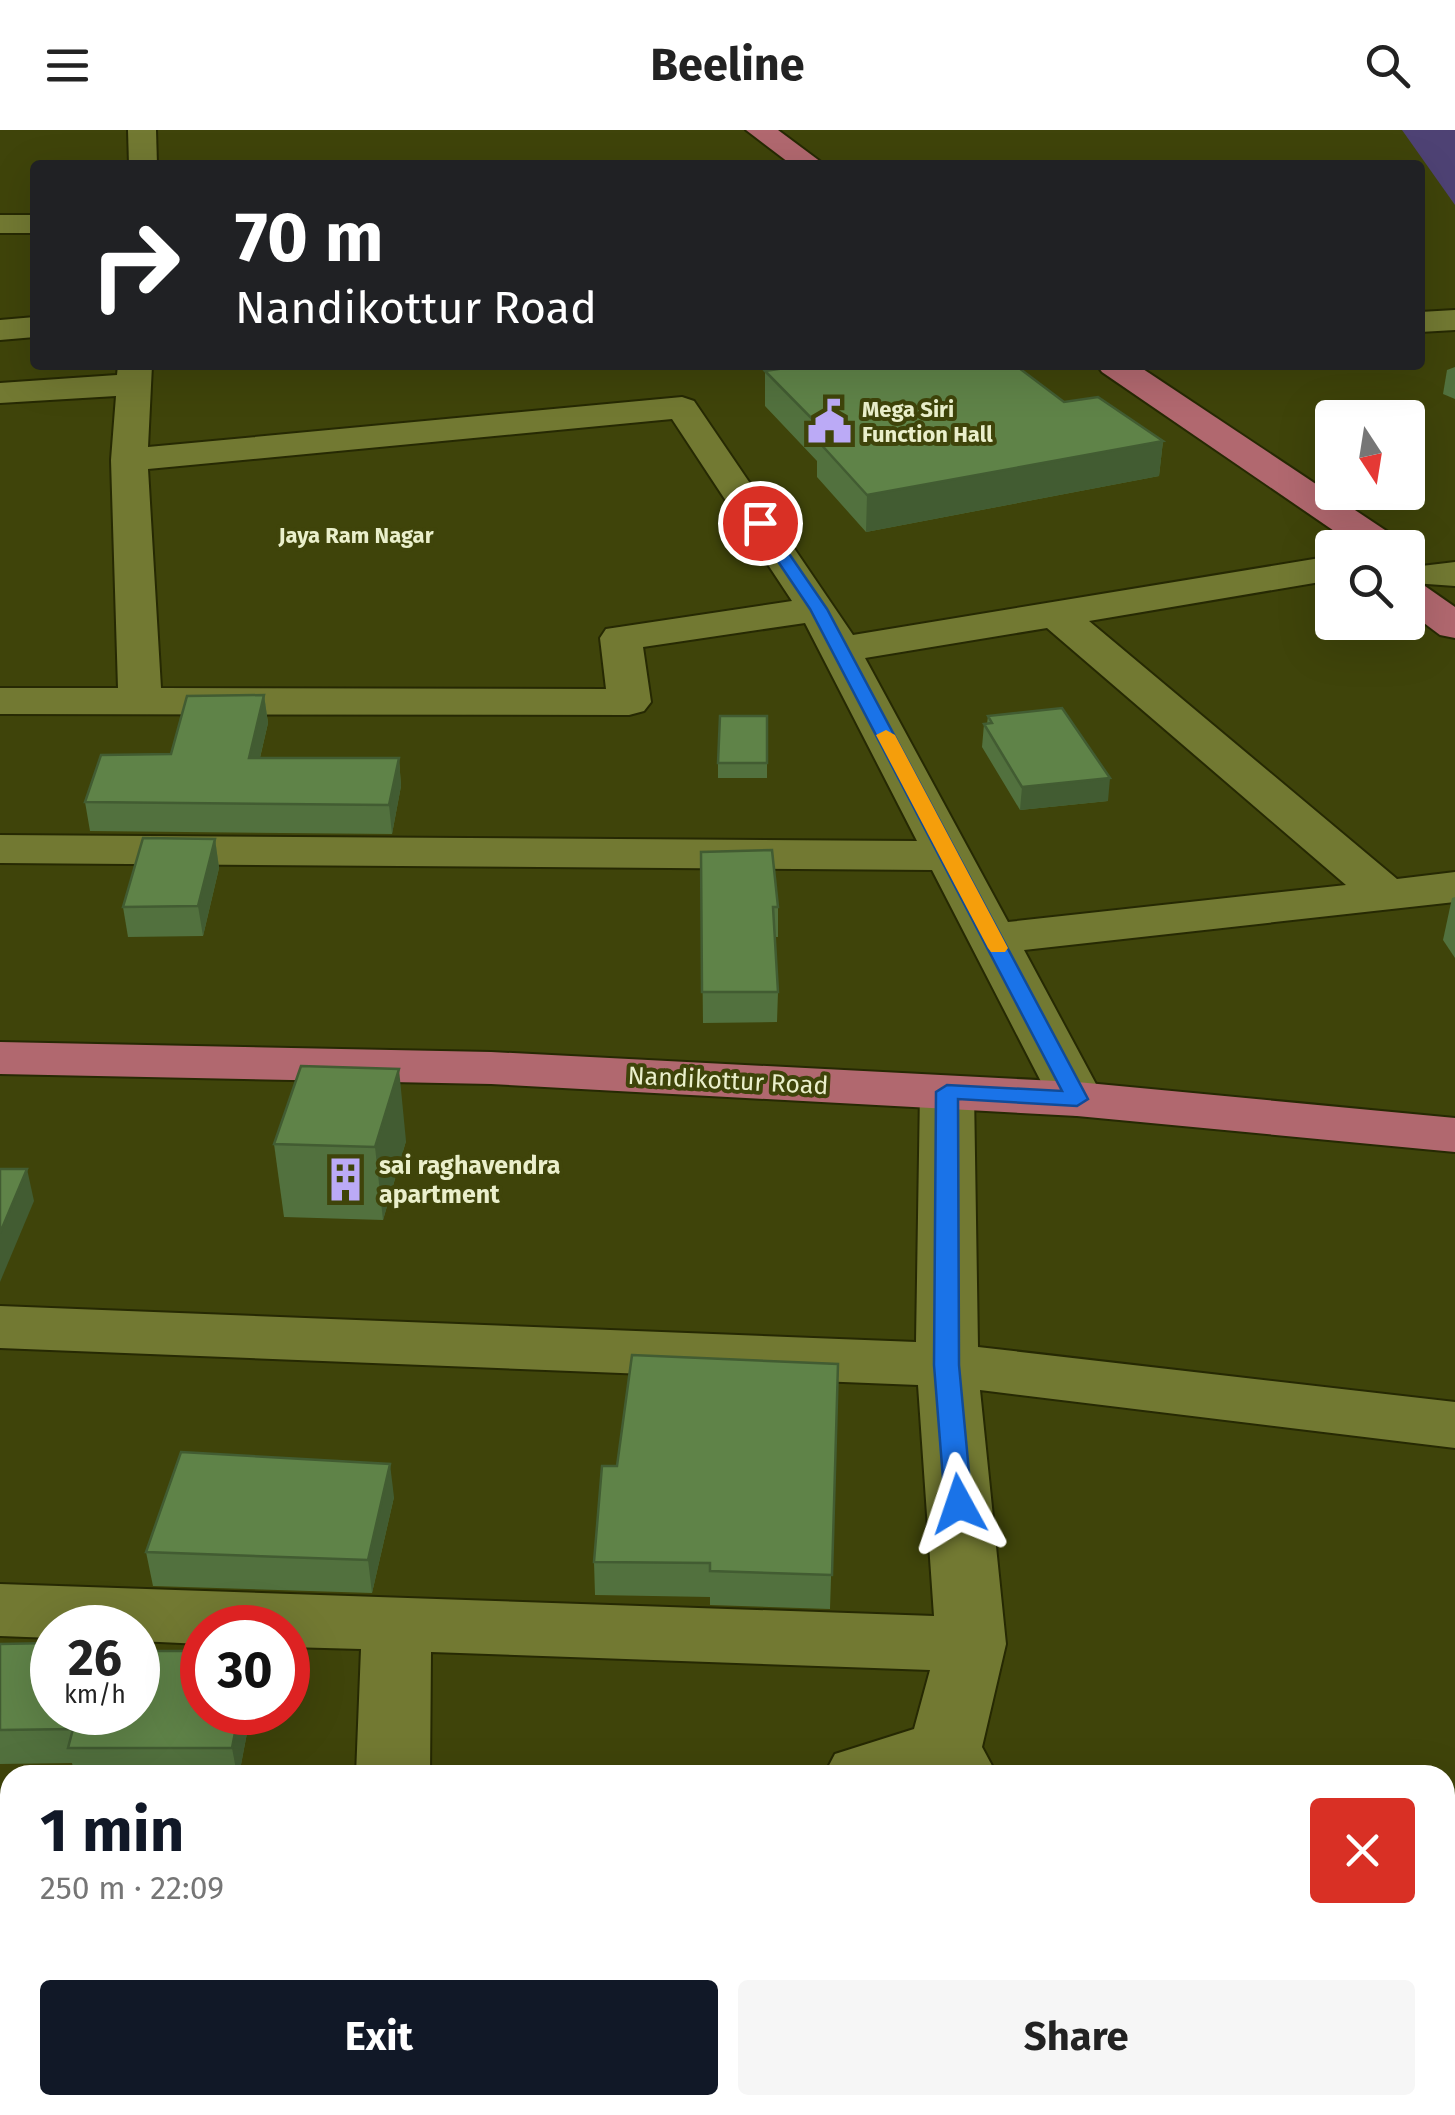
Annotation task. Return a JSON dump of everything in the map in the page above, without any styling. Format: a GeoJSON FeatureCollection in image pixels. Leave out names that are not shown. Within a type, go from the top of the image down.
{"type":"FeatureCollection","features":[{"type":"Feature","properties":{"kind":"main road"},"geometry":{"type":"LineString","coordinates":[[760,130],[803,160]]}},
{"type":"Feature","properties":{"kind":"main road"},"geometry":{"type":"LineString","coordinates":[[1090,370],[1317,530]]}},
{"type":"Feature","properties":{"kind":"main road"},"geometry":{"type":"LineString","coordinates":[[1121,370],[1359,530]]}},
{"type":"Feature","properties":{"kind":"main road"},"geometry":{"type":"LineString","coordinates":[[1430,580],[1455,626]]}},
{"type":"Feature","properties":{"kind":"main road","name":"Nandikottur Road"},"geometry":{"type":"LineString","coordinates":[[0,1058],[491,1068],[947,1092],[1077,1099],[1455,1135]]}},
{"type":"Feature","properties":{"kind":"street"},"geometry":{"type":"LineString","coordinates":[[142,130],[143,160]]}},
{"type":"Feature","properties":{"kind":"street"},"geometry":{"type":"LineString","coordinates":[[0,224],[30,224]]}},
{"type":"Feature","properties":{"kind":"street"},"geometry":{"type":"LineString","coordinates":[[1425,322],[1455,320]]}},
{"type":"Feature","properties":{"kind":"street"},"geometry":{"type":"LineString","coordinates":[[0,330],[30,327]]}},
{"type":"Feature","properties":{"kind":"street"},"geometry":{"type":"LineString","coordinates":[[0,393],[134,375],[129,460],[140,702]]}},
{"type":"Feature","properties":{"kind":"street"},"geometry":{"type":"LineString","coordinates":[[129,460],[682,408],[818,609],[1077,1099]]}},
{"type":"Feature","properties":{"kind":"street"},"geometry":{"type":"LineString","coordinates":[[840,650],[1315,571]]}},
{"type":"Feature","properties":{"kind":"street"},"geometry":{"type":"LineString","coordinates":[[0,701],[629,702],[621,638],[818,609]]}},
{"type":"Feature","properties":{"kind":"street"},"geometry":{"type":"LineString","coordinates":[[1056,614],[1387,895]]}},
{"type":"Feature","properties":{"kind":"street"},"geometry":{"type":"LineString","coordinates":[[0,848],[950,856]]}},
{"type":"Feature","properties":{"kind":"street"},"geometry":{"type":"LineString","coordinates":[[993,938],[1455,888]]}},
{"type":"Feature","properties":{"kind":"street"},"geometry":{"type":"LineString","coordinates":[[947,1092],[946,1365],[971,1644],[952,1762]]}},
{"type":"Feature","properties":{"kind":"street"},"geometry":{"type":"LineString","coordinates":[[0,1328],[946,1365],[1455,1425]]}},
{"type":"Feature","properties":{"kind":"street"},"geometry":{"type":"LineString","coordinates":[[0,1610],[971,1644]]}},
{"type":"Feature","properties":{"kind":"street"},"geometry":{"type":"LineString","coordinates":[[393,1765],[398,1624]]}},
{"type":"Feature","properties":{"kind":"shaded area"},"geometry":{"type":"Polygon","coordinates":[[[1402,130],[1455,130],[1455,205],[1425,160],[1402,130]]]}},
{"type":"Feature","properties":{"kind":"building"},"geometry":{"type":"Polygon","coordinates":[[[1022,370],[1064,402],[1098,397],[1163,441],[867,495],[818,441],[831,438],[765,371],[1022,370]]]}},
{"type":"Feature","properties":{"kind":"building"},"geometry":{"type":"Polygon","coordinates":[[[264,695],[249,758],[399,758],[389,805],[85,802],[101,755],[171,754],[187,696],[264,695]]]}},
{"type":"Feature","properties":{"kind":"building"},"geometry":{"type":"Polygon","coordinates":[[[1062,708],[1110,778],[1022,787],[984,724],[992,723],[988,716],[1062,708]]]}},
{"type":"Feature","properties":{"kind":"building"},"geometry":{"type":"Polygon","coordinates":[[[720,716],[767,716],[767,763],[718,763],[720,716]]]}},
{"type":"Feature","properties":{"kind":"building"},"geometry":{"type":"Polygon","coordinates":[[[143,838],[215,839],[198,906],[123,907],[143,838]]]}},
{"type":"Feature","properties":{"kind":"building"},"geometry":{"type":"Polygon","coordinates":[[[772,850],[778,907],[773,907],[778,992],[702,992],[701,852],[772,850]]]}},
{"type":"Feature","properties":{"kind":"building"},"geometry":{"type":"Polygon","coordinates":[[[301,1066],[399,1069],[375,1147],[274,1144],[301,1066]]]}},
{"type":"Feature","properties":{"kind":"building"},"geometry":{"type":"Polygon","coordinates":[[[0,1169],[27,1169],[0,1233],[0,1169]]]}},
{"type":"Feature","properties":{"kind":"building"},"geometry":{"type":"Polygon","coordinates":[[[632,1355],[838,1364],[832,1575],[710,1571],[710,1563],[594,1562],[602,1466],[617,1466],[632,1355]]]}},
{"type":"Feature","properties":{"kind":"building"},"geometry":{"type":"Polygon","coordinates":[[[181,1452],[390,1464],[368,1560],[146,1552],[181,1452]]]}},
{"type":"Feature","properties":{"kind":"building"},"geometry":{"type":"Polygon","coordinates":[[[30,1643],[30,1730],[0,1730],[0,1644],[30,1643]]]}},
{"type":"Feature","properties":{"kind":"building"},"geometry":{"type":"Polygon","coordinates":[[[160,1651],[180,1651],[180,1735],[235,1735],[232,1748],[68,1748],[71,1735],[160,1735],[160,1651]]]}},
{"type":"Feature","properties":{"kind":"slow traffic"},"geometry":{"type":"LineString","coordinates":[[886,735],[998,948]]}},
{"type":"Feature","properties":{"kind":"place","name":"Mega Siri Function Hall"},"geometry":{"type":"Point","coordinates":[829,422]}},
{"type":"Feature","properties":{"kind":"place","name":"sai raghavendra apartment"},"geometry":{"type":"Point","coordinates":[346,1179]}},
{"type":"Feature","properties":{"kind":"district","name":"Jaya Ram Nagar"},"geometry":{"type":"Point","coordinates":[356,535]}},
{"type":"Feature","properties":{"kind":"route"},"geometry":{"type":"LineString","coordinates":[[760,523],[818,609],[1077,1099],[947,1092],[946,1365],[959,1504]]}}]}
